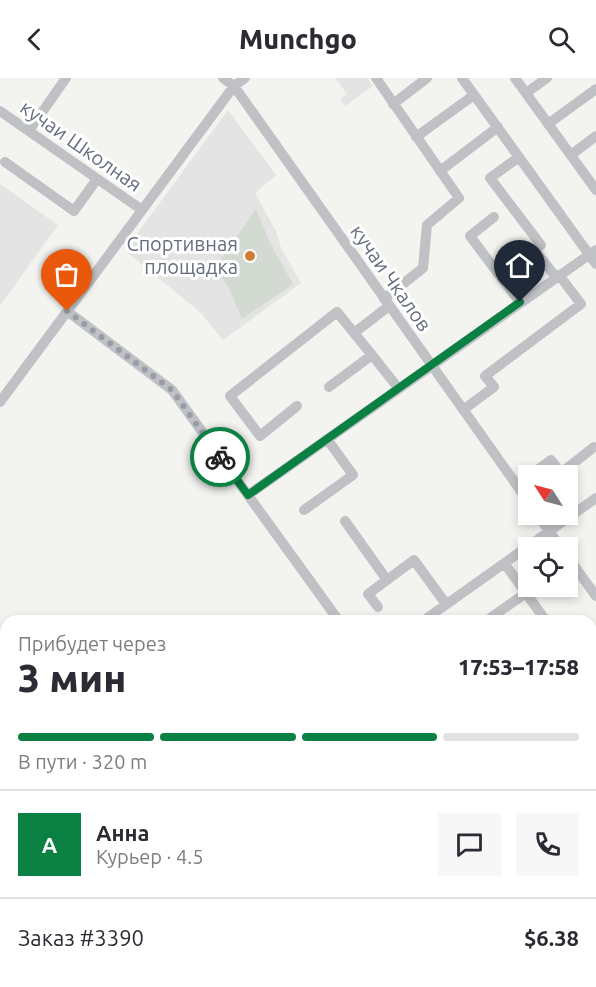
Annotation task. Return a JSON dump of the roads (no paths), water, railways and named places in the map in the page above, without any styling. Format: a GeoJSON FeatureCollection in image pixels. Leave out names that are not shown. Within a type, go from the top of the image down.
{"type":"FeatureCollection","features":[{"type":"Feature","properties":{"kind":"street"},"geometry":{"type":"LineString","coordinates":[[29,131],[66,78]]}},
{"type":"Feature","properties":{"kind":"street","name":"кучаи Чкалов"},"geometry":{"type":"LineString","coordinates":[[223,78],[234,86],[517,484]]}},
{"type":"Feature","properties":{"kind":"street"},"geometry":{"type":"LineString","coordinates":[[0,402],[234,86],[245,78]]}},
{"type":"Feature","properties":{"kind":"street"},"geometry":{"type":"LineString","coordinates":[[354,333],[423,268],[427,225],[459,198],[376,78]]}},
{"type":"Feature","properties":{"kind":"street"},"geometry":{"type":"LineString","coordinates":[[393,104],[427,78]]}},
{"type":"Feature","properties":{"kind":"street"},"geometry":{"type":"LineString","coordinates":[[462,78],[592,252],[596,264]]}},
{"type":"Feature","properties":{"kind":"street"},"geometry":{"type":"LineString","coordinates":[[515,78],[596,190]]}},
{"type":"Feature","properties":{"kind":"street"},"geometry":{"type":"LineString","coordinates":[[526,93],[547,78]]}},
{"type":"Feature","properties":{"kind":"street"},"geometry":{"type":"LineString","coordinates":[[548,124],[596,89]]}},
{"type":"Feature","properties":{"kind":"street"},"geometry":{"type":"LineString","coordinates":[[417,137],[474,95]]}},
{"type":"Feature","properties":{"kind":"street","name":"кучаи Школная"},"geometry":{"type":"LineString","coordinates":[[0,111],[142,210]]}},
{"type":"Feature","properties":{"kind":"street"},"geometry":{"type":"LineString","coordinates":[[440,171],[498,127]]}},
{"type":"Feature","properties":{"kind":"street"},"geometry":{"type":"LineString","coordinates":[[571,155],[596,136]]}},
{"type":"Feature","properties":{"kind":"street"},"geometry":{"type":"LineString","coordinates":[[500,276],[542,245],[490,178],[519,157]]}},
{"type":"Feature","properties":{"kind":"street"},"geometry":{"type":"LineString","coordinates":[[5,162],[74,211],[97,179]]}},
{"type":"Feature","properties":{"kind":"street"},"geometry":{"type":"LineString","coordinates":[[494,217],[470,236],[520,302]]}},
{"type":"Feature","properties":{"kind":"street"},"geometry":{"type":"LineString","coordinates":[[463,410],[494,387],[485,376],[581,304],[534,250]]}},
{"type":"Feature","properties":{"kind":"street"},"geometry":{"type":"LineString","coordinates":[[248,495],[592,252]]}},
{"type":"Feature","properties":{"kind":"street"},"geometry":{"type":"LineString","coordinates":[[67,311],[172,390],[335,615]]}},
{"type":"Feature","properties":{"kind":"street"},"geometry":{"type":"LineString","coordinates":[[297,406],[260,436],[230,396],[337,312],[399,389]]}},
{"type":"Feature","properties":{"kind":"street"},"geometry":{"type":"LineString","coordinates":[[329,387],[372,355]]}},
{"type":"Feature","properties":{"kind":"street"},"geometry":{"type":"LineString","coordinates":[[304,510],[353,475],[327,440]]}},
{"type":"Feature","properties":{"kind":"street"},"geometry":{"type":"LineString","coordinates":[[571,465],[594,447]]}},
{"type":"Feature","properties":{"kind":"street"},"geometry":{"type":"LineString","coordinates":[[431,615],[596,498]]}},
{"type":"Feature","properties":{"kind":"street"},"geometry":{"type":"LineString","coordinates":[[345,521],[387,579]]}},
{"type":"Feature","properties":{"kind":"street"},"geometry":{"type":"LineString","coordinates":[[545,525],[553,537]]}},
{"type":"Feature","properties":{"kind":"street"},"geometry":{"type":"LineString","coordinates":[[378,607],[368,594],[414,560],[446,604]]}},
{"type":"Feature","properties":{"kind":"street"},"geometry":{"type":"LineString","coordinates":[[505,564],[518,582]]}},
{"type":"Feature","properties":{"kind":"street"},"geometry":{"type":"LineString","coordinates":[[578,571],[596,596]]}},
{"type":"Feature","properties":{"kind":"street"},"geometry":{"type":"LineString","coordinates":[[495,615],[520,597]]}},
{"type":"Feature","properties":{"kind":"street"},"geometry":{"type":"LineString","coordinates":[[529,597],[542,615]]}},
{"type":"Feature","properties":{"kind":"place","name":"Спортивная площадка"},"geometry":{"type":"Point","coordinates":[250,256]}}]}
